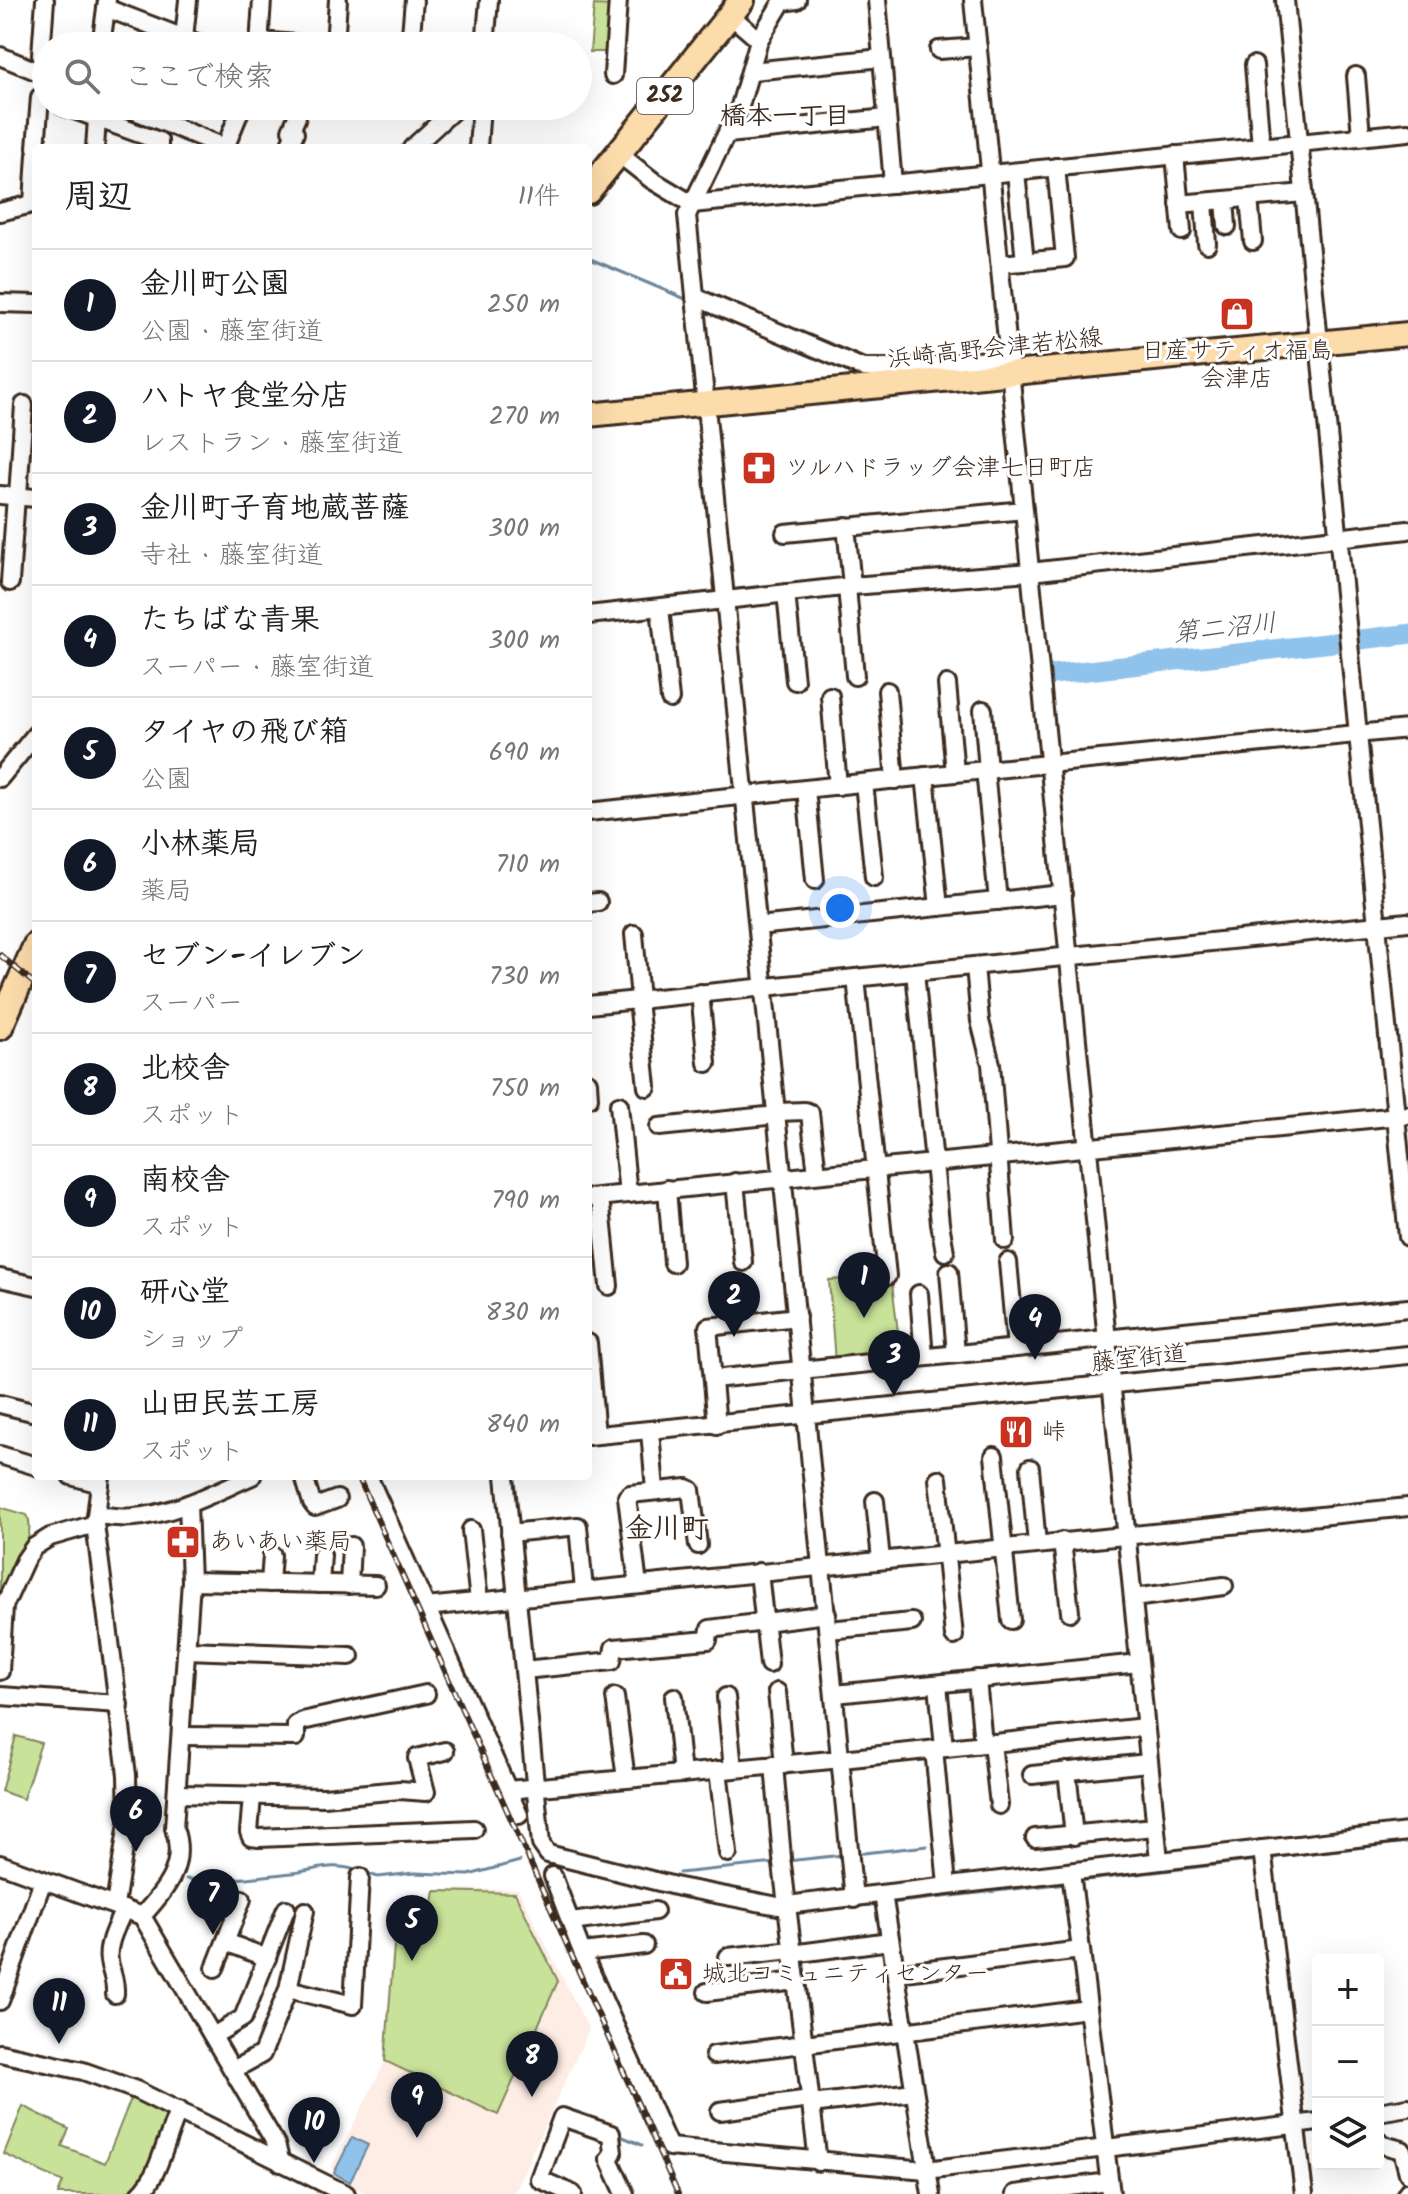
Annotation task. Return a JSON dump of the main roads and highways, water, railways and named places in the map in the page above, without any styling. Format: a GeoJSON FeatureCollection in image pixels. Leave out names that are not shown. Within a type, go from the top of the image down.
{"type":"FeatureCollection","features":[{"type":"Feature","properties":{"kind":"highway","name":"252"},"geometry":{"type":"LineString","coordinates":[[592,186],[736,7]]}},
{"type":"Feature","properties":{"kind":"highway"},"geometry":{"type":"LineString","coordinates":[[0,1027],[32,954]]}},
{"type":"Feature","properties":{"kind":"main road","name":"浜崎高野会津若松線"},"geometry":{"type":"LineString","coordinates":[[592,415],[706,404],[1009,366],[1318,336],[1408,334]]}},
{"type":"Feature","properties":{"kind":"water"},"geometry":{"type":"Polygon","coordinates":[[[352,2137],[368,2145],[350,2182],[334,2173],[352,2137]]]}},
{"type":"Feature","properties":{"kind":"waterway"},"geometry":{"type":"LineString","coordinates":[[592,260],[688,300]]}},
{"type":"Feature","properties":{"kind":"waterway","name":"第二沼川"},"geometry":{"type":"LineString","coordinates":[[1048,675],[1408,634]]}},
{"type":"Feature","properties":{"kind":"waterway"},"geometry":{"type":"LineString","coordinates":[[1269,1858],[1408,1842]]}},
{"type":"Feature","properties":{"kind":"waterway"},"geometry":{"type":"LineString","coordinates":[[855,1854],[927,1846]]}},
{"type":"Feature","properties":{"kind":"waterway"},"geometry":{"type":"LineString","coordinates":[[787,1861],[843,1855]]}},
{"type":"Feature","properties":{"kind":"waterway"},"geometry":{"type":"LineString","coordinates":[[1078,1881],[1257,1860]]}},
{"type":"Feature","properties":{"kind":"waterway"},"geometry":{"type":"LineString","coordinates":[[366,1873],[378,1877],[414,1873],[469,1875],[520,1861]]}},
{"type":"Feature","properties":{"kind":"waterway"},"geometry":{"type":"LineString","coordinates":[[679,1873],[776,1863]]}},
{"type":"Feature","properties":{"kind":"waterway"},"geometry":{"type":"LineString","coordinates":[[186,1879],[239,1879],[333,1867],[359,1871]]}},
{"type":"Feature","properties":{"kind":"waterway"},"geometry":{"type":"LineString","coordinates":[[891,1903],[1067,1883]]}},
{"type":"Feature","properties":{"kind":"waterway"},"geometry":{"type":"LineString","coordinates":[[694,1898],[772,1913]]}},
{"type":"Feature","properties":{"kind":"waterway"},"geometry":{"type":"LineString","coordinates":[[792,1913],[880,1904]]}},
{"type":"Feature","properties":{"kind":"waterway"},"geometry":{"type":"LineString","coordinates":[[616,2134],[642,2145]]}},
{"type":"Feature","properties":{"kind":"railway"},"geometry":{"type":"LineString","coordinates":[[0,955],[32,982]]}},
{"type":"Feature","properties":{"kind":"railway"},"geometry":{"type":"LineString","coordinates":[[360,1480],[678,2194]]}},
{"type":"Feature","properties":{"kind":"place","name":"日産サティオ福島 会津店"},"geometry":{"type":"Point","coordinates":[1237,314]}},
{"type":"Feature","properties":{"kind":"place","name":"ツルハドラッグ会津七日町店"},"geometry":{"type":"Point","coordinates":[759,468]}},
{"type":"Feature","properties":{"kind":"place","name":"金川町公園"},"geometry":{"type":"Point","coordinates":[864,1318]}},
{"type":"Feature","properties":{"kind":"place","name":"ハトヤ食堂分店"},"geometry":{"type":"Point","coordinates":[734,1337]}},
{"type":"Feature","properties":{"kind":"place","name":"たちばな青果"},"geometry":{"type":"Point","coordinates":[1035,1360]}},
{"type":"Feature","properties":{"kind":"place","name":"金川町子育地蔵菩薩"},"geometry":{"type":"Point","coordinates":[894,1396]}},
{"type":"Feature","properties":{"kind":"place","name":"峠"},"geometry":{"type":"Point","coordinates":[1016,1432]}},
{"type":"Feature","properties":{"kind":"place","name":"あいあい薬局"},"geometry":{"type":"Point","coordinates":[183,1542]}},
{"type":"Feature","properties":{"kind":"place","name":"小林薬局"},"geometry":{"type":"Point","coordinates":[136,1852]}},
{"type":"Feature","properties":{"kind":"place","name":"セブン-イレブン"},"geometry":{"type":"Point","coordinates":[213,1935]}},
{"type":"Feature","properties":{"kind":"place","name":"タイヤの飛び箱"},"geometry":{"type":"Point","coordinates":[412,1961]}},
{"type":"Feature","properties":{"kind":"place","name":"城北コミュニティセンター"},"geometry":{"type":"Point","coordinates":[676,1974]}},
{"type":"Feature","properties":{"kind":"place","name":"山田民芸工房"},"geometry":{"type":"Point","coordinates":[59,2044]}},
{"type":"Feature","properties":{"kind":"place","name":"北校舎"},"geometry":{"type":"Point","coordinates":[532,2097]}},
{"type":"Feature","properties":{"kind":"place","name":"南校舎"},"geometry":{"type":"Point","coordinates":[417,2138]}},
{"type":"Feature","properties":{"kind":"place","name":"研心堂"},"geometry":{"type":"Point","coordinates":[314,2163]}},
{"type":"Feature","properties":{"kind":"district","name":"橋本一丁目"},"geometry":{"type":"Point","coordinates":[785,117]}},
{"type":"Feature","properties":{"kind":"district","name":"金川町"},"geometry":{"type":"Point","coordinates":[667,1529]}}]}
